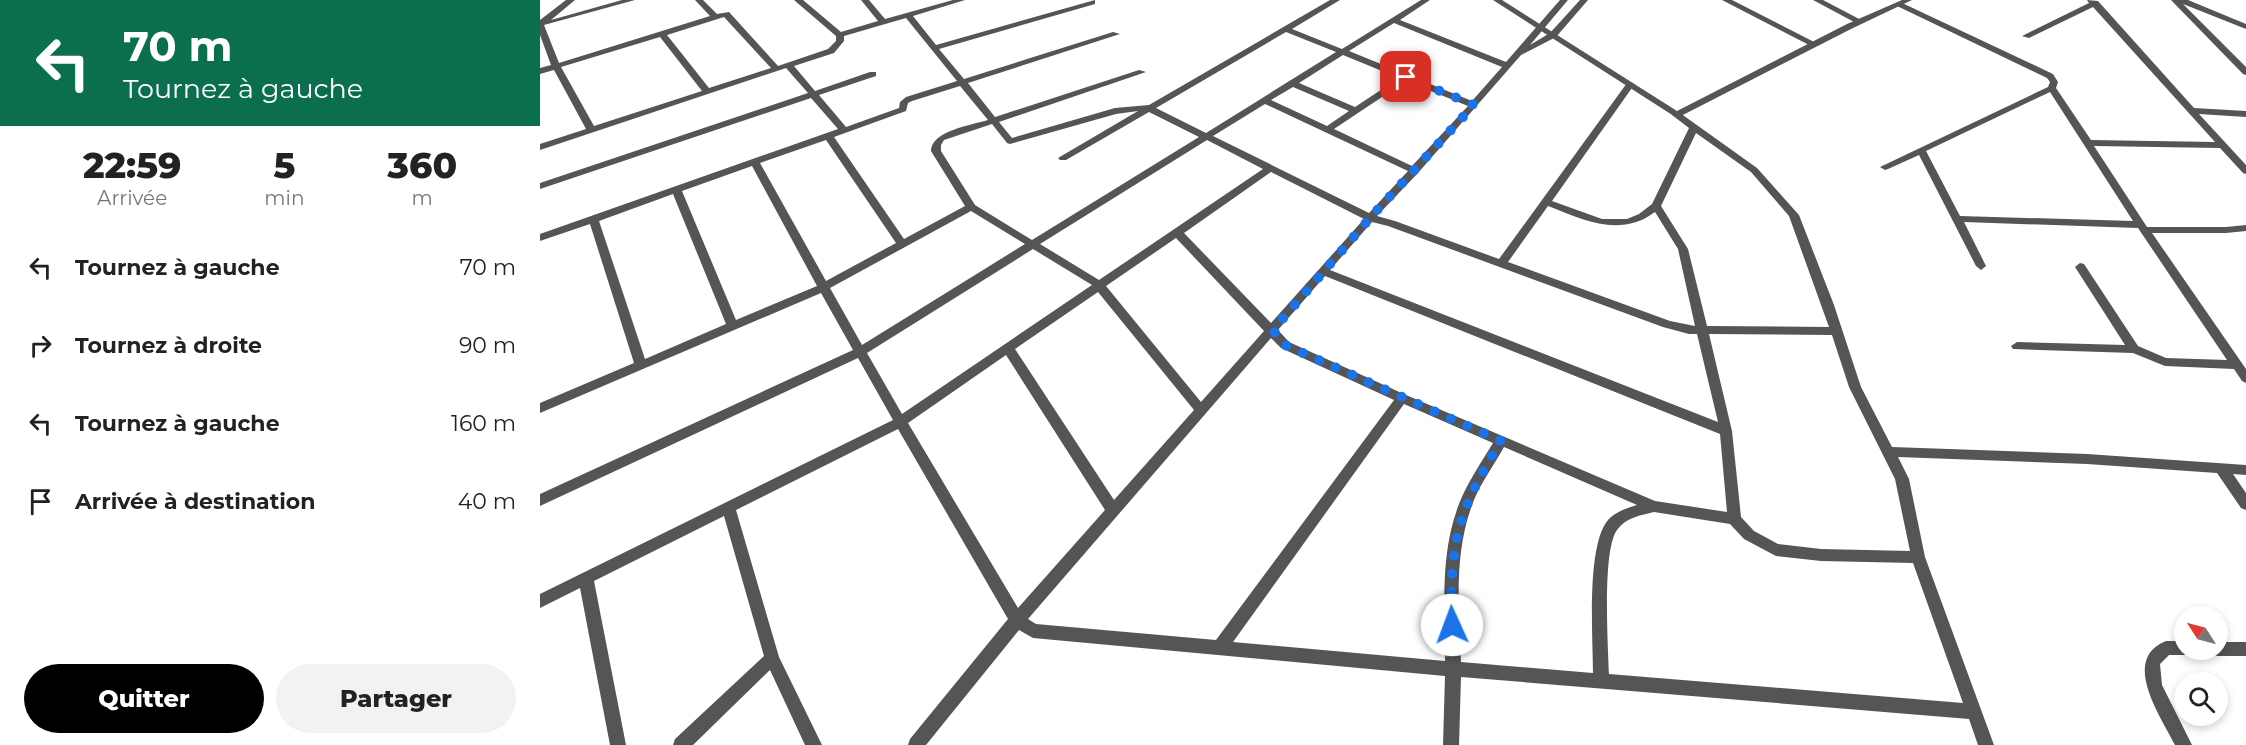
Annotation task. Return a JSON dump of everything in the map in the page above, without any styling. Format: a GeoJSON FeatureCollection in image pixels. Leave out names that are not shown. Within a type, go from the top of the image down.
{"type":"FeatureCollection","features":[{"type":"Feature","properties":{"kind":"street"},"geometry":{"type":"LineString","coordinates":[[540,24],[571,0]]}},
{"type":"Feature","properties":{"kind":"street"},"geometry":{"type":"LineString","coordinates":[[540,24],[631,0]]}},
{"type":"Feature","properties":{"kind":"street"},"geometry":{"type":"LineString","coordinates":[[699,0],[715,17]]}},
{"type":"Feature","properties":{"kind":"street"},"geometry":{"type":"LineString","coordinates":[[798,0],[840,35]]}},
{"type":"Feature","properties":{"kind":"street"},"geometry":{"type":"LineString","coordinates":[[866,0],[884,22]]}},
{"type":"Feature","properties":{"kind":"street"},"geometry":{"type":"LineString","coordinates":[[840,35],[958,0]]}},
{"type":"Feature","properties":{"kind":"street"},"geometry":{"type":"LineString","coordinates":[[1062,158],[1336,0]]}},
{"type":"Feature","properties":{"kind":"street"},"geometry":{"type":"LineString","coordinates":[[540,500],[859,352],[1426,0]]}},
{"type":"Feature","properties":{"kind":"street"},"geometry":{"type":"LineString","coordinates":[[1497,0],[1694,126],[1754,170],[1794,215],[1855,387],[1902,479],[1918,557],[1986,745]]}},
{"type":"Feature","properties":{"kind":"street"},"geometry":{"type":"LineString","coordinates":[[916,745],[1017,620],[1370,218],[1474,105],[1564,0]]}},
{"type":"Feature","properties":{"kind":"street"},"geometry":{"type":"LineString","coordinates":[[1509,62],[1553,35],[1584,0]]}},
{"type":"Feature","properties":{"kind":"street"},"geometry":{"type":"LineString","coordinates":[[1726,0],[1814,44]]}},
{"type":"Feature","properties":{"kind":"street"},"geometry":{"type":"LineString","coordinates":[[1816,0],[1859,21]]}},
{"type":"Feature","properties":{"kind":"street"},"geometry":{"type":"LineString","coordinates":[[2175,0],[2246,72]]}},
{"type":"Feature","properties":{"kind":"street"},"geometry":{"type":"LineString","coordinates":[[2181,0],[2246,27]]}},
{"type":"Feature","properties":{"kind":"street"},"geometry":{"type":"LineString","coordinates":[[934,48],[1092,2]]}},
{"type":"Feature","properties":{"kind":"street"},"geometry":{"type":"LineString","coordinates":[[1677,115],[1859,21],[1904,2],[2050,76],[2054,82],[2052,88],[1885,167]]}},
{"type":"Feature","properties":{"kind":"street"},"geometry":{"type":"LineString","coordinates":[[2026,36],[2093,2],[2246,171]]}},
{"type":"Feature","properties":{"kind":"street"},"geometry":{"type":"LineString","coordinates":[[540,71],[726,14],[776,68]]}},
{"type":"Feature","properties":{"kind":"street"},"geometry":{"type":"LineString","coordinates":[[908,16],[1010,141],[1115,111],[1148,107],[1370,218],[1391,223],[1667,324],[1689,330],[1837,331]]}},
{"type":"Feature","properties":{"kind":"street"},"geometry":{"type":"LineString","coordinates":[[1393,20],[1509,62]]}},
{"type":"Feature","properties":{"kind":"street"},"geometry":{"type":"LineString","coordinates":[[540,24],[556,66],[591,130]]}},
{"type":"Feature","properties":{"kind":"street"},"geometry":{"type":"LineString","coordinates":[[1286,28],[1474,105]]}},
{"type":"Feature","properties":{"kind":"street"},"geometry":{"type":"LineString","coordinates":[[662,34],[707,91]]}},
{"type":"Feature","properties":{"kind":"street"},"geometry":{"type":"LineString","coordinates":[[540,238],[903,109],[904,102],[909,99],[1116,34]]}},
{"type":"Feature","properties":{"kind":"street"},"geometry":{"type":"LineString","coordinates":[[540,147],[831,51],[840,41],[840,35]]}},
{"type":"Feature","properties":{"kind":"street"},"geometry":{"type":"LineString","coordinates":[[2237,63],[2246,67]]}},
{"type":"Feature","properties":{"kind":"street"},"geometry":{"type":"LineString","coordinates":[[788,64],[844,130]]}},
{"type":"Feature","properties":{"kind":"street"},"geometry":{"type":"LineString","coordinates":[[1142,72],[941,138],[936,145],[936,151],[971,207],[1034,243],[1099,285],[1202,411]]}},
{"type":"Feature","properties":{"kind":"street"},"geometry":{"type":"LineString","coordinates":[[540,186],[873,74]]}},
{"type":"Feature","properties":{"kind":"street"},"geometry":{"type":"LineString","coordinates":[[1327,130],[1406,77]]}},
{"type":"Feature","properties":{"kind":"street"},"geometry":{"type":"LineString","coordinates":[[1292,83],[1354,111]]}},
{"type":"Feature","properties":{"kind":"street"},"geometry":{"type":"LineString","coordinates":[[1502,263],[1630,85]]}},
{"type":"Feature","properties":{"kind":"street"},"geometry":{"type":"LineString","coordinates":[[2052,88],[2143,228],[2246,378]]}},
{"type":"Feature","properties":{"kind":"street"},"geometry":{"type":"LineString","coordinates":[[1264,100],[1415,171]]}},
{"type":"Feature","properties":{"kind":"street"},"geometry":{"type":"LineString","coordinates":[[2193,111],[2246,114]]}},
{"type":"Feature","properties":{"kind":"street"},"geometry":{"type":"LineString","coordinates":[[1546,202],[1611,225],[1630,222],[1645,216],[1656,206],[1694,126]]}},
{"type":"Feature","properties":{"kind":"street"},"geometry":{"type":"LineString","coordinates":[[828,136],[902,244]]}},
{"type":"Feature","properties":{"kind":"street"},"geometry":{"type":"LineString","coordinates":[[2088,143],[2222,145]]}},
{"type":"Feature","properties":{"kind":"street"},"geometry":{"type":"LineString","coordinates":[[1921,150],[1981,266]]}},
{"type":"Feature","properties":{"kind":"street"},"geometry":{"type":"LineString","coordinates":[[755,162],[822,288],[899,423],[1017,620],[1033,632],[1974,712]]}},
{"type":"Feature","properties":{"kind":"street"},"geometry":{"type":"LineString","coordinates":[[540,602],[899,423],[1269,169]]}},
{"type":"Feature","properties":{"kind":"street"},"geometry":{"type":"LineString","coordinates":[[676,190],[733,326]]}},
{"type":"Feature","properties":{"kind":"street"},"geometry":{"type":"LineString","coordinates":[[1656,206],[1683,249],[1726,431],[1734,519]]}},
{"type":"Feature","properties":{"kind":"street"},"geometry":{"type":"LineString","coordinates":[[540,408],[822,288],[971,207]]}},
{"type":"Feature","properties":{"kind":"street"},"geometry":{"type":"LineString","coordinates":[[593,219],[641,365]]}},
{"type":"Feature","properties":{"kind":"street"},"geometry":{"type":"LineString","coordinates":[[1957,219],[2143,228],[2226,230],[2246,228]]}},
{"type":"Feature","properties":{"kind":"street"},"geometry":{"type":"LineString","coordinates":[[1177,232],[1285,345],[1402,398],[1654,506],[1734,519],[1749,535],[1776,550],[1821,555],[1918,557]]}},
{"type":"Feature","properties":{"kind":"street"},"geometry":{"type":"LineString","coordinates":[[2080,267],[2134,350]]}},
{"type":"Feature","properties":{"kind":"street"},"geometry":{"type":"LineString","coordinates":[[1324,272],[1726,431]]}},
{"type":"Feature","properties":{"kind":"street"},"geometry":{"type":"LineString","coordinates":[[2017,346],[2134,350],[2165,362],[2237,365]]}},
{"type":"Feature","properties":{"kind":"street"},"geometry":{"type":"LineString","coordinates":[[1008,348],[1113,510]]}},
{"type":"Feature","properties":{"kind":"street"},"geometry":{"type":"LineString","coordinates":[[1220,647],[1402,398]]}},
{"type":"Feature","properties":{"kind":"street"},"geometry":{"type":"LineString","coordinates":[[1451,745],[1454,669],[1450,581],[1454,546],[1464,509],[1481,473],[1501,441]]}},
{"type":"Feature","properties":{"kind":"street"},"geometry":{"type":"LineString","coordinates":[[1890,452],[2087,459],[2246,470]]}},
{"type":"Feature","properties":{"kind":"street"},"geometry":{"type":"LineString","coordinates":[[2221,468],[2246,504]]}},
{"type":"Feature","properties":{"kind":"street"},"geometry":{"type":"LineString","coordinates":[[1601,679],[1602,554],[1610,526],[1627,514],[1654,506]]}},
{"type":"Feature","properties":{"kind":"street"},"geometry":{"type":"LineString","coordinates":[[728,508],[772,658],[814,745]]}},
{"type":"Feature","properties":{"kind":"street"},"geometry":{"type":"LineString","coordinates":[[586,579],[618,745]]}},
{"type":"Feature","properties":{"kind":"street"},"geometry":{"type":"LineString","coordinates":[[2174,648],[2166,648],[2152,661],[2154,686],[2184,745]]}},
{"type":"Feature","properties":{"kind":"street"},"geometry":{"type":"LineString","coordinates":[[2228,649],[2246,649]]}},
{"type":"Feature","properties":{"kind":"street"},"geometry":{"type":"LineString","coordinates":[[681,745],[772,658]]}},
{"type":"Feature","properties":{"kind":"route"},"geometry":{"type":"LineString","coordinates":[[1406,77],[1474,105],[1370,218],[1273,330],[1285,345],[1501,441],[1481,473],[1464,509],[1454,546],[1450,581],[1452,625]]}}]}
